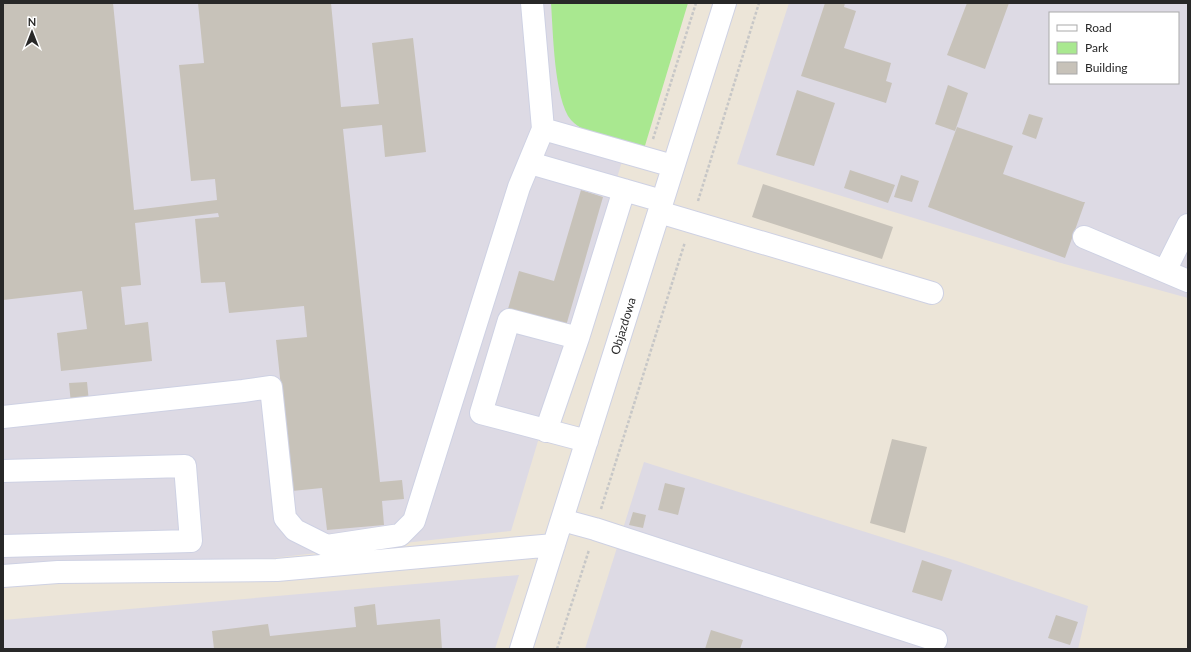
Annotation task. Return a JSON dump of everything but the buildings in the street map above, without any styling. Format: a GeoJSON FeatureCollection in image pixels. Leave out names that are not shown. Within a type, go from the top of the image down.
{"type":"FeatureCollection","features":[{"type":"Feature","properties":{"kind":"street"},"geometry":{"type":"LineString","coordinates":[[3,417],[271,387],[285,518],[295,530],[327,546],[400,535],[414,521],[519,187],[543,129],[532,3]]}},
{"type":"Feature","properties":{"kind":"street","name":"Objazdowa"},"geometry":{"type":"LineString","coordinates":[[522,649],[725,3]]}},
{"type":"Feature","properties":{"kind":"street"},"geometry":{"type":"LineString","coordinates":[[543,129],[673,166]]}},
{"type":"Feature","properties":{"kind":"street"},"geometry":{"type":"LineString","coordinates":[[530,163],[624,190],[661,206],[692,222],[932,293]]}},
{"type":"Feature","properties":{"kind":"street"},"geometry":{"type":"LineString","coordinates":[[546,431],[578,338],[624,190]]}},
{"type":"Feature","properties":{"kind":"street"},"geometry":{"type":"LineString","coordinates":[[1165,271],[1188,225]]}},
{"type":"Feature","properties":{"kind":"street"},"geometry":{"type":"LineString","coordinates":[[1084,237],[1188,281]]}},
{"type":"Feature","properties":{"kind":"street"},"geometry":{"type":"LineString","coordinates":[[578,338],[510,320],[481,413],[587,441]]}},
{"type":"Feature","properties":{"kind":"street"},"geometry":{"type":"LineString","coordinates":[[3,471],[185,466],[191,541],[3,546]]}},
{"type":"Feature","properties":{"kind":"street"},"geometry":{"type":"LineString","coordinates":[[562,520],[595,529],[936,640]]}},
{"type":"Feature","properties":{"kind":"street"},"geometry":{"type":"LineString","coordinates":[[3,576],[58,572],[278,570],[554,545]]}},
{"type":"Feature","properties":{"kind":"path"},"geometry":{"type":"LineString","coordinates":[[558,649],[692,222],[758,3]]}},
{"type":"Feature","properties":{"kind":"shaded area"},"geometry":{"type":"Polygon","coordinates":[[[3,3],[646,3],[629,138],[511,531],[273,558],[84,562],[3,567],[3,3]]]}},
{"type":"Feature","properties":{"kind":"shaded area"},"geometry":{"type":"Polygon","coordinates":[[[789,3],[1188,3],[1188,298],[1061,263],[737,164],[789,3]]]}},
{"type":"Feature","properties":{"kind":"shaded area"},"geometry":{"type":"Polygon","coordinates":[[[644,462],[954,560],[1088,606],[1078,649],[585,649],[644,462]]]}},
{"type":"Feature","properties":{"kind":"shaded area"},"geometry":{"type":"Polygon","coordinates":[[[519,575],[495,649],[3,649],[3,620],[519,575]]]}},
{"type":"Feature","properties":{"kind":"green space"},"geometry":{"type":"Polygon","coordinates":[[[551,3],[688,3],[644,149],[595,135],[578,126],[571,120],[565,110],[561,97],[555,64],[551,3]]]}}]}
